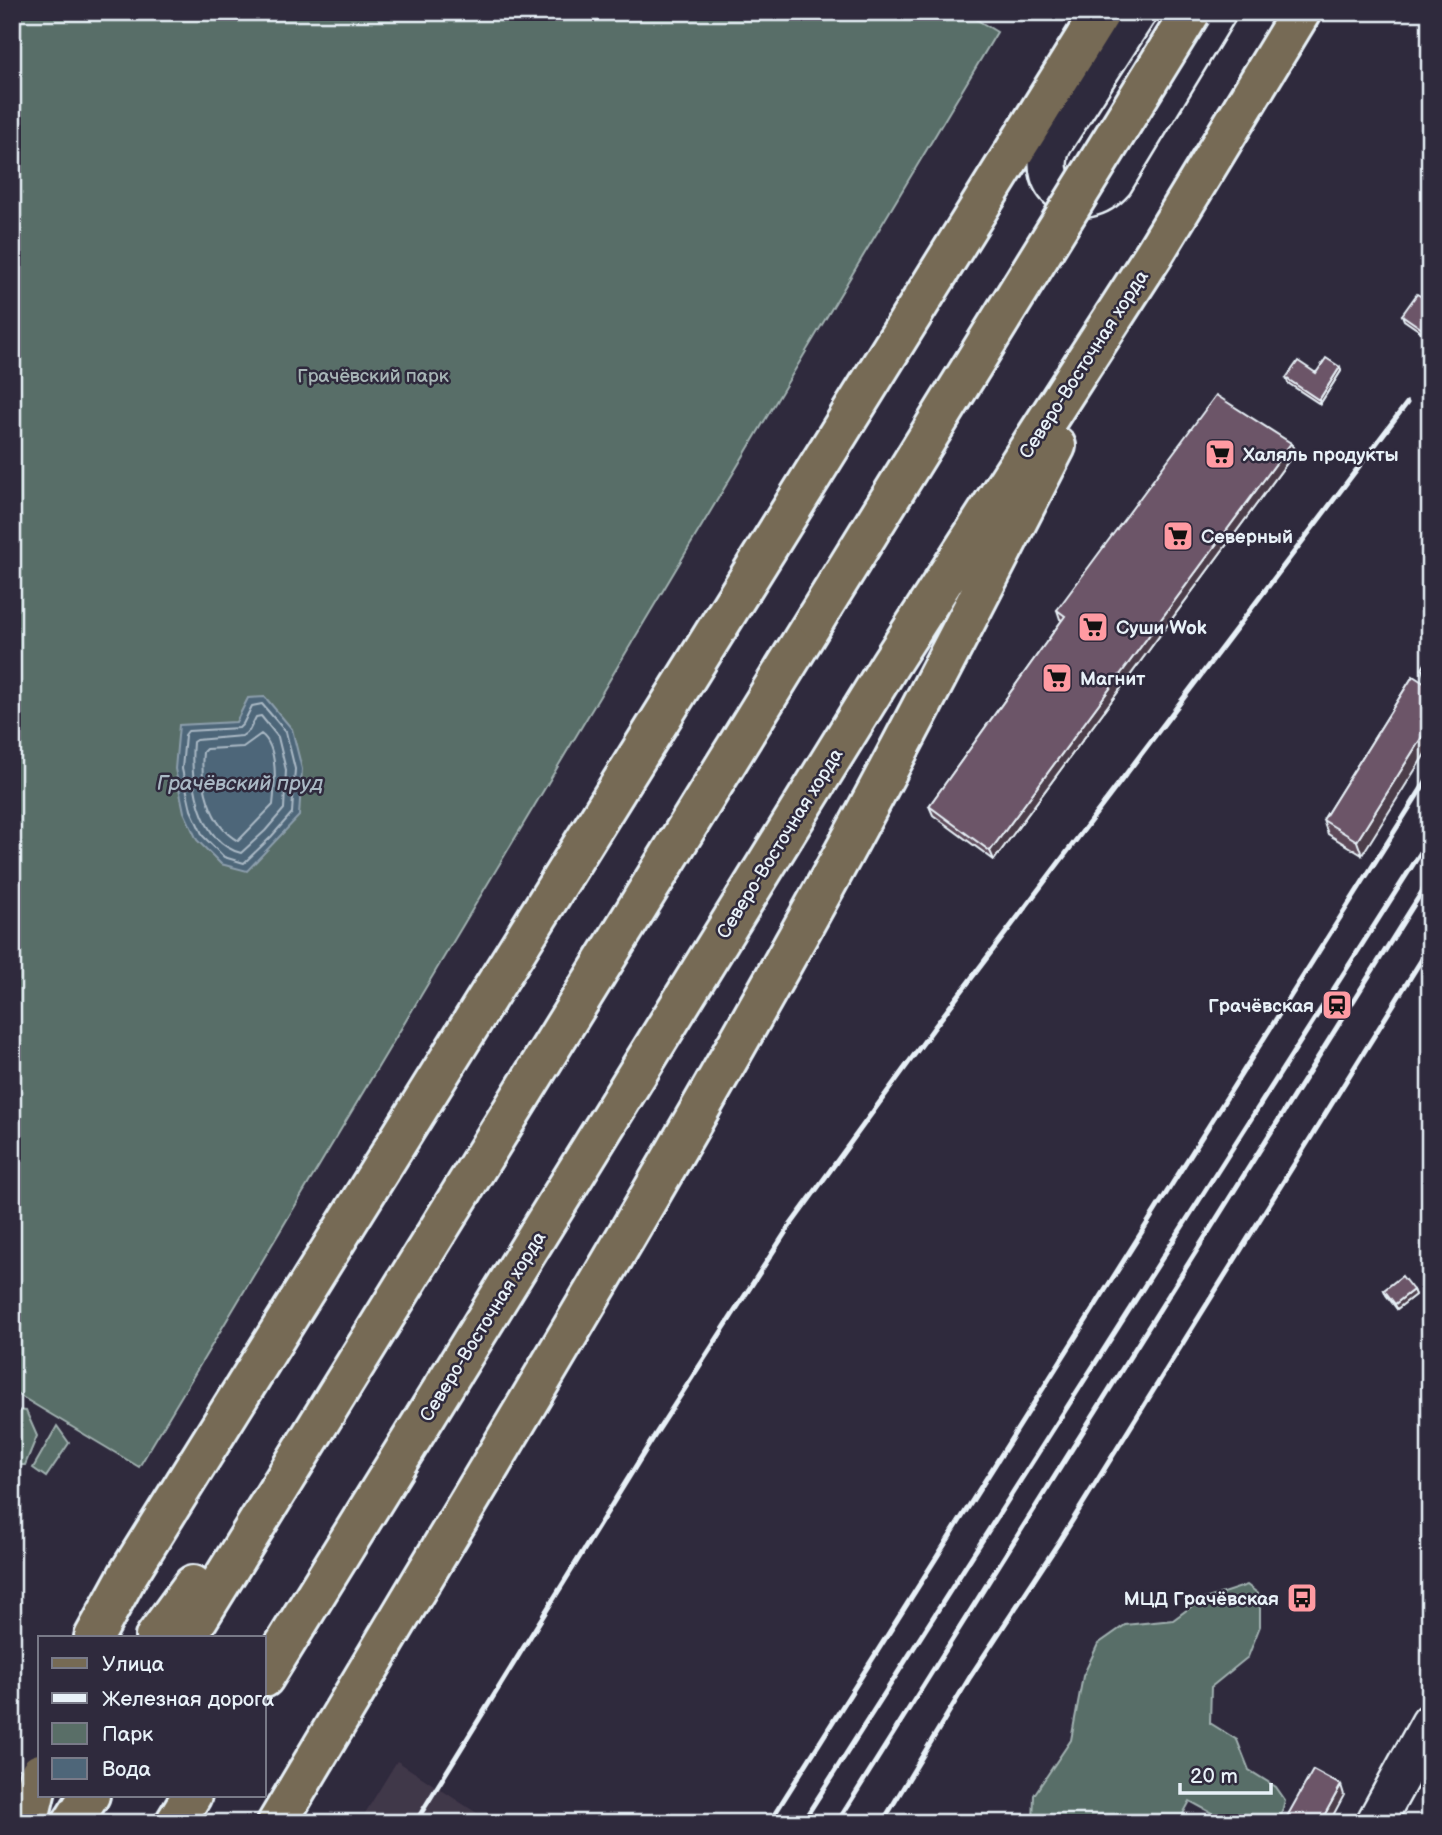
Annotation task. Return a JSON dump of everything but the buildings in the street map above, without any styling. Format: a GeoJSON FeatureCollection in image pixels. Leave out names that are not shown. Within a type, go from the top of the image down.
{"type":"FeatureCollection","features":[{"type":"Feature","properties":{"kind":"main road"},"geometry":{"type":"LineString","coordinates":[[95,1636],[129,1573],[1101,12]]}},
{"type":"Feature","properties":{"kind":"main road"},"geometry":{"type":"LineString","coordinates":[[188,1636],[1191,12]]}},
{"type":"Feature","properties":{"kind":"main road","name":"Северо-Восточная хорда"},"geometry":{"type":"LineString","coordinates":[[266,1675],[890,664],[1154,254],[1301,12]]}},
{"type":"Feature","properties":{"kind":"main road"},"geometry":{"type":"LineString","coordinates":[[277,1823],[633,1223],[788,953],[933,687],[1154,254]]}},
{"type":"Feature","properties":{"kind":"main road"},"geometry":{"type":"LineString","coordinates":[[156,1636],[370,1340]]}},
{"type":"Feature","properties":{"kind":"main road"},"geometry":{"type":"LineString","coordinates":[[28,1823],[38,1781]]}},
{"type":"Feature","properties":{"kind":"main road"},"geometry":{"type":"LineString","coordinates":[[19,1823],[42,1797]]}},
{"type":"Feature","properties":{"kind":"main road"},"geometry":{"type":"LineString","coordinates":[[72,1823],[89,1797]]}},
{"type":"Feature","properties":{"kind":"main road"},"geometry":{"type":"LineString","coordinates":[[175,1823],[191,1797]]}},
{"type":"Feature","properties":{"kind":"street"},"geometry":{"type":"LineString","coordinates":[[1138,12],[1052,145],[1047,157],[1052,181],[1060,191],[1070,197],[1082,200],[1095,198],[1114,183],[1217,12]]}},
{"type":"Feature","properties":{"kind":"street"},"geometry":{"type":"LineString","coordinates":[[1375,1823],[1430,1723]]}},
{"type":"Feature","properties":{"kind":"shaded area"},"geometry":{"type":"Polygon","coordinates":[[[397,1761],[492,1823],[359,1823],[397,1761]]]}},
{"type":"Feature","properties":{"kind":"green space","name":"Грачёвский парк"},"geometry":{"type":"Polygon","coordinates":[[[12,12],[964,12],[997,32],[139,1467],[12,1391],[12,12]]]}},
{"type":"Feature","properties":{"kind":"green space"},"geometry":{"type":"Polygon","coordinates":[[[12,1410],[26,1411],[37,1436],[25,1465],[12,1465],[12,1410]]]}},
{"type":"Feature","properties":{"kind":"green space"},"geometry":{"type":"Polygon","coordinates":[[[57,1426],[69,1443],[46,1477],[33,1468],[57,1426]]]}},
{"type":"Feature","properties":{"kind":"green space"},"geometry":{"type":"Polygon","coordinates":[[[1247,1585],[1260,1595],[1260,1626],[1248,1657],[1211,1687],[1210,1723],[1237,1740],[1249,1770],[1276,1787],[1285,1800],[1280,1820],[1277,1823],[1230,1823],[1190,1801],[1178,1823],[1033,1823],[1034,1795],[1071,1740],[1083,1676],[1098,1644],[1125,1625],[1173,1620],[1199,1601],[1247,1585]]]}},
{"type":"Feature","properties":{"kind":"water","name":"Грачёвский пруд"},"geometry":{"type":"Polygon","coordinates":[[[265,697],[292,729],[302,769],[299,816],[247,871],[221,864],[197,840],[184,812],[175,769],[179,725],[236,722],[248,698],[265,697]]]}},
{"type":"Feature","properties":{"kind":"railway"},"geometry":{"type":"LineString","coordinates":[[415,1823],[655,1435],[789,1227],[936,1025],[1407,403]]}},
{"type":"Feature","properties":{"kind":"railway"},"geometry":{"type":"LineString","coordinates":[[769,1823],[1430,775]]}},
{"type":"Feature","properties":{"kind":"railway"},"geometry":{"type":"LineString","coordinates":[[802,1823],[1430,838]]}},
{"type":"Feature","properties":{"kind":"railway"},"geometry":{"type":"LineString","coordinates":[[837,1823],[1430,879]]}},
{"type":"Feature","properties":{"kind":"railway"},"geometry":{"type":"LineString","coordinates":[[882,1823],[970,1677],[1059,1542],[1430,946]]}},
{"type":"Feature","properties":{"kind":"place","name":"Халяль продукты"},"geometry":{"type":"Point","coordinates":[1220,454]}},
{"type":"Feature","properties":{"kind":"place","name":"Северный"},"geometry":{"type":"Point","coordinates":[1178,536]}},
{"type":"Feature","properties":{"kind":"place","name":"Суши Wok"},"geometry":{"type":"Point","coordinates":[1093,627]}},
{"type":"Feature","properties":{"kind":"place","name":"Магнит"},"geometry":{"type":"Point","coordinates":[1057,678]}},
{"type":"Feature","properties":{"kind":"place","name":"Грачёвская"},"geometry":{"type":"Point","coordinates":[1337,1005]}},
{"type":"Feature","properties":{"kind":"place","name":"МЦД Грачёвская"},"geometry":{"type":"Point","coordinates":[1302,1598]}}]}
